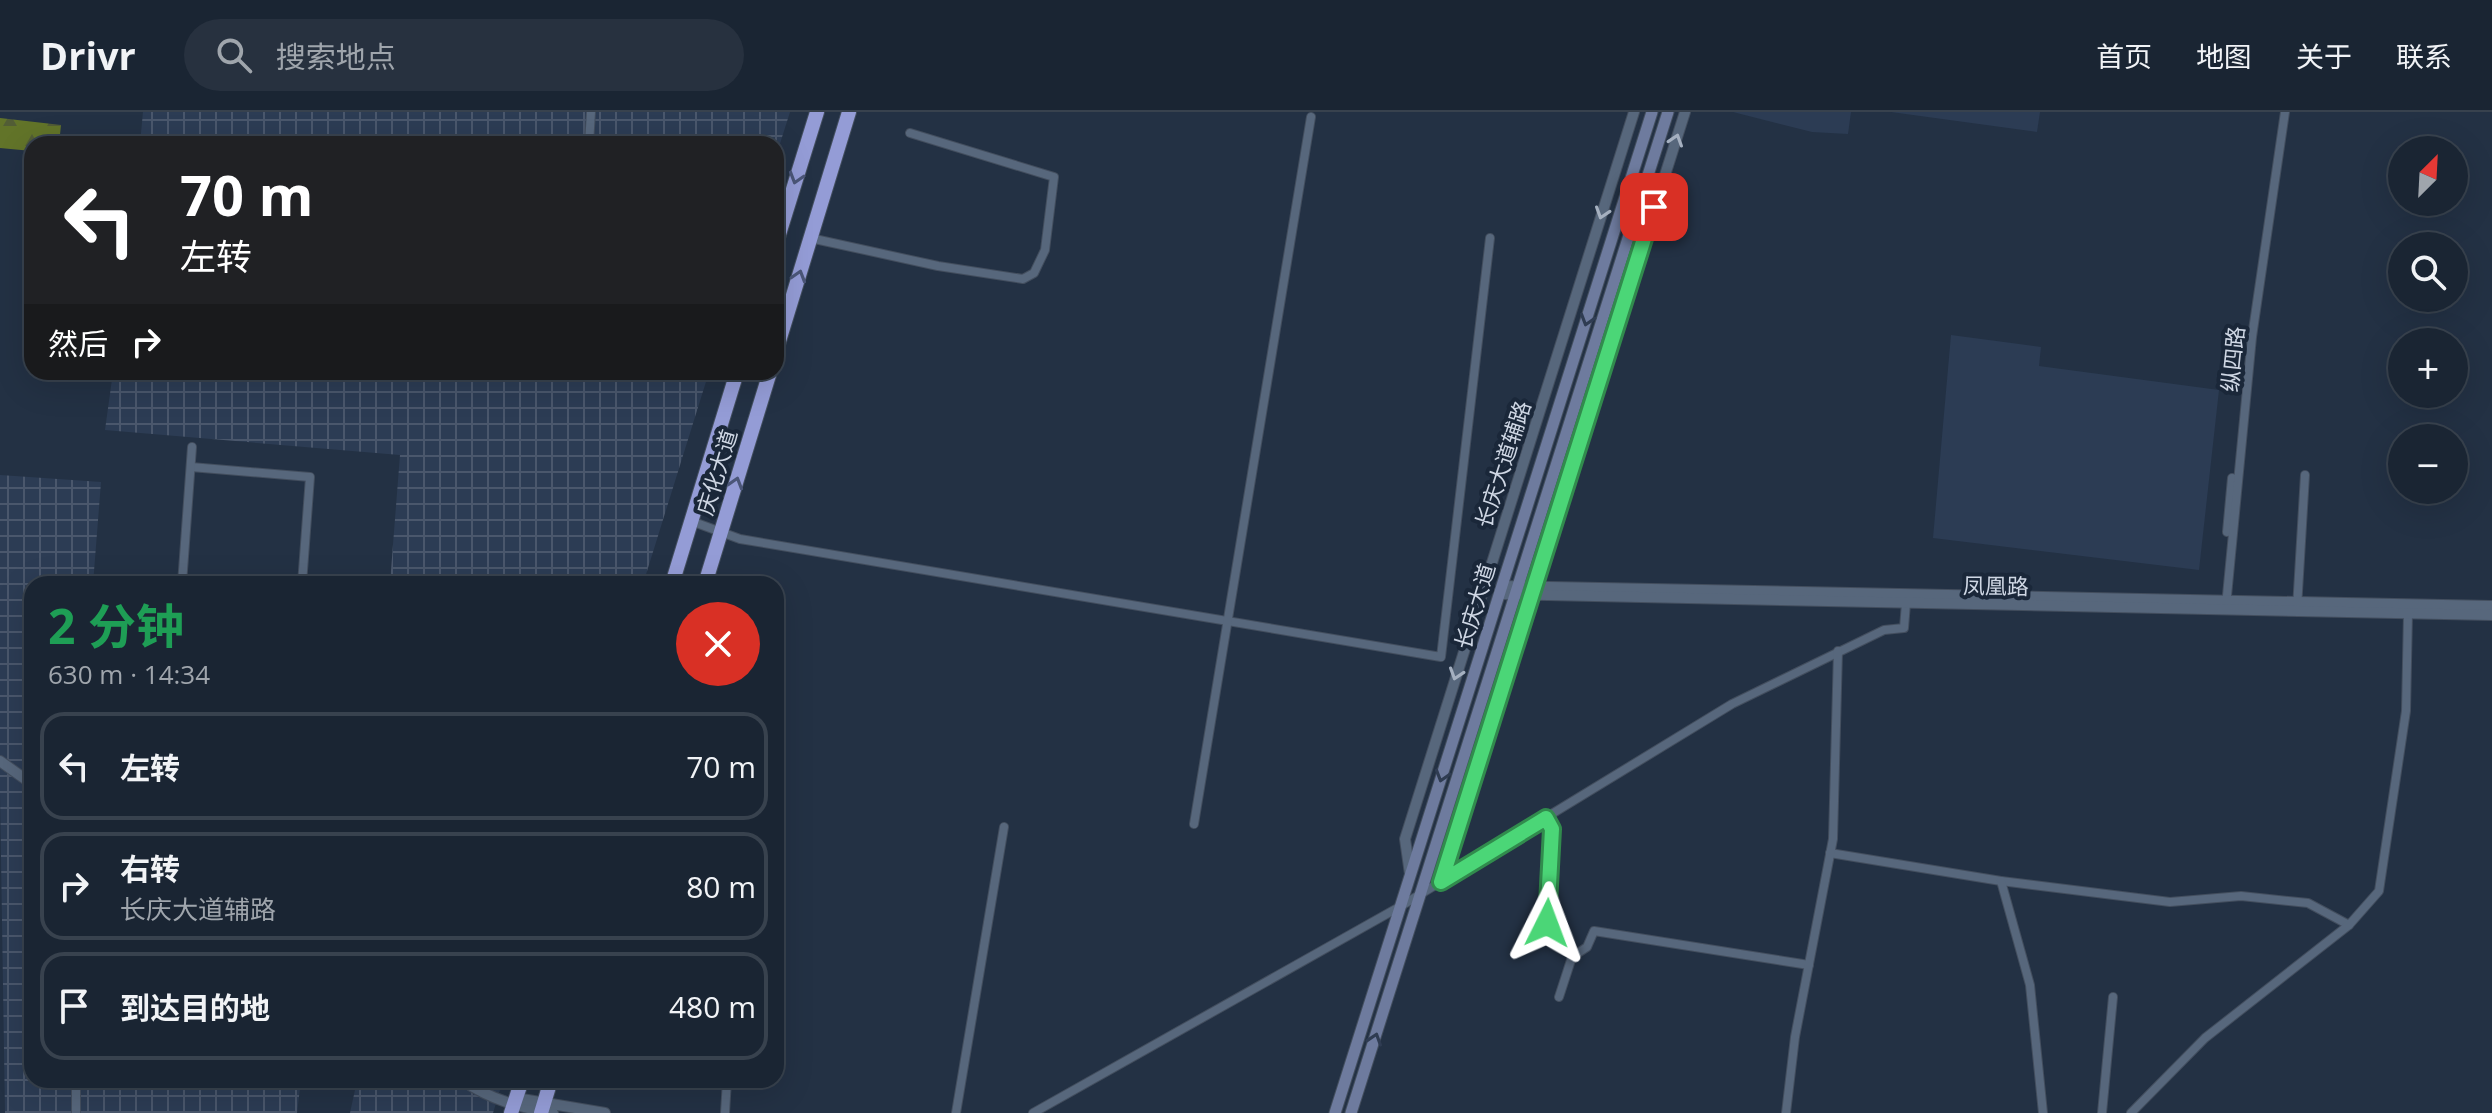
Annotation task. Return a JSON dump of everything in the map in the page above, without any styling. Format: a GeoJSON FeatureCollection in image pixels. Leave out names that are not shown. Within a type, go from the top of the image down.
{"type":"FeatureCollection","features":[{"type":"Feature","properties":{"kind":"highway"},"geometry":{"type":"LineString","coordinates":[[784,218],[817,112]]}},
{"type":"Feature","properties":{"kind":"highway"},"geometry":{"type":"LineString","coordinates":[[784,324],[849,112]]}},
{"type":"Feature","properties":{"kind":"highway","name":"庆化大道"},"geometry":{"type":"LineString","coordinates":[[674,576],[735,380]]}},
{"type":"Feature","properties":{"kind":"highway","name":"庆化大道"},"geometry":{"type":"LineString","coordinates":[[707,576],[768,380]]}},
{"type":"Feature","properties":{"kind":"highway"},"geometry":{"type":"LineString","coordinates":[[545,1110],[549,1088]]}},
{"type":"Feature","properties":{"kind":"main road","name":"长庆大道"},"geometry":{"type":"LineString","coordinates":[[1335,1113],[1652,112]]}},
{"type":"Feature","properties":{"kind":"main road","name":"长庆大道"},"geometry":{"type":"LineString","coordinates":[[1351,1113],[1668,112]]}},
{"type":"Feature","properties":{"kind":"street"},"geometry":{"type":"LineString","coordinates":[[590,136],[591,112]]}},
{"type":"Feature","properties":{"kind":"street","name":"长庆大道辅路"},"geometry":{"type":"LineString","coordinates":[[1410,876],[1405,839],[1634,112]]}},
{"type":"Feature","properties":{"kind":"street"},"geometry":{"type":"LineString","coordinates":[[1441,882],[1685,112]]}},
{"type":"Feature","properties":{"kind":"street","name":"纵四路"},"geometry":{"type":"LineString","coordinates":[[2223,606],[2252,337],[2283,112]]}},
{"type":"Feature","properties":{"kind":"street"},"geometry":{"type":"LineString","coordinates":[[1194,824],[1311,117]]}},
{"type":"Feature","properties":{"kind":"street"},"geometry":{"type":"LineString","coordinates":[[810,238],[938,266],[1023,279],[1034,273],[1045,250],[1054,177],[910,133]]}},
{"type":"Feature","properties":{"kind":"street"},"geometry":{"type":"LineString","coordinates":[[691,521],[740,539],[1441,657],[1490,238]]}},
{"type":"Feature","properties":{"kind":"street"},"geometry":{"type":"LineString","coordinates":[[183,576],[192,447]]}},
{"type":"Feature","properties":{"kind":"street"},"geometry":{"type":"LineString","coordinates":[[191,467],[310,477],[303,576]]}},
{"type":"Feature","properties":{"kind":"street"},"geometry":{"type":"LineString","coordinates":[[2297,608],[2305,475]]}},
{"type":"Feature","properties":{"kind":"street","name":"凤凰路"},"geometry":{"type":"LineString","coordinates":[[1500,590],[1906,603],[2223,606]]}},
{"type":"Feature","properties":{"kind":"street","name":"凤凰路"},"geometry":{"type":"LineString","coordinates":[[1533,591],[2492,615]]}},
{"type":"Feature","properties":{"kind":"street"},"geometry":{"type":"LineString","coordinates":[[1033,1113],[1401,906],[1732,704],[1884,630],[1904,628],[1906,603]]}},
{"type":"Feature","properties":{"kind":"street","name":"凤凰路"},"geometry":{"type":"LineString","coordinates":[[2297,608],[2492,606]]}},
{"type":"Feature","properties":{"kind":"street"},"geometry":{"type":"LineString","coordinates":[[2131,1113],[2205,1038],[2349,925],[2379,891],[2406,711],[2408,613]]}},
{"type":"Feature","properties":{"kind":"street"},"geometry":{"type":"LineString","coordinates":[[1786,1113],[1795,1037],[1833,839],[1838,651]]}},
{"type":"Feature","properties":{"kind":"street"},"geometry":{"type":"LineString","coordinates":[[0,761],[24,778]]}},
{"type":"Feature","properties":{"kind":"street"},"geometry":{"type":"LineString","coordinates":[[1546,818],[1552,829],[1547,923]]}},
{"type":"Feature","properties":{"kind":"street"},"geometry":{"type":"LineString","coordinates":[[956,1113],[1004,827]]}},
{"type":"Feature","properties":{"kind":"street"},"geometry":{"type":"LineString","coordinates":[[1830,853],[2001,881],[2170,902],[2241,896],[2308,903],[2349,925]]}},
{"type":"Feature","properties":{"kind":"street"},"geometry":{"type":"LineString","coordinates":[[2001,881],[2030,985],[2043,1113]]}},
{"type":"Feature","properties":{"kind":"street"},"geometry":{"type":"LineString","coordinates":[[1559,997],[1572,957],[1587,947],[1594,931],[1809,965]]}},
{"type":"Feature","properties":{"kind":"street"},"geometry":{"type":"LineString","coordinates":[[2102,1113],[2113,997]]}},
{"type":"Feature","properties":{"kind":"street"},"geometry":{"type":"LineString","coordinates":[[76,1088],[76,1113]]}},
{"type":"Feature","properties":{"kind":"street"},"geometry":{"type":"LineString","coordinates":[[475,1088],[513,1106],[605,1113]]}},
{"type":"Feature","properties":{"kind":"street"},"geometry":{"type":"LineString","coordinates":[[725,1113],[727,1088]]}},
{"type":"Feature","properties":{"kind":"shaded area"},"geometry":{"type":"Polygon","coordinates":[[[143,112],[790,112],[782,136],[141,136],[143,112]]]}},
{"type":"Feature","properties":{"kind":"shaded area"},"geometry":{"type":"Polygon","coordinates":[[[1733,112],[1851,112],[1848,134],[1812,132],[1733,112]]]}},
{"type":"Feature","properties":{"kind":"shaded area"},"geometry":{"type":"Polygon","coordinates":[[[1891,112],[2040,112],[2037,132],[1891,112]]]}},
{"type":"Feature","properties":{"kind":"shaded area"},"geometry":{"type":"Polygon","coordinates":[[[1951,335],[2041,347],[2039,366],[2219,390],[2199,570],[1933,538],[1951,335]]]}},
{"type":"Feature","properties":{"kind":"shaded area"},"geometry":{"type":"Polygon","coordinates":[[[112,380],[707,380],[645,576],[391,576],[400,455],[105,430],[112,380]]]}},
{"type":"Feature","properties":{"kind":"shaded area"},"geometry":{"type":"Polygon","coordinates":[[[0,475],[101,482],[94,576],[24,576],[24,1088],[300,1088],[297,1113],[5,1113],[0,791],[0,475]]]}},
{"type":"Feature","properties":{"kind":"shaded area"},"geometry":{"type":"Polygon","coordinates":[[[345,1088],[501,1088],[493,1113],[350,1113],[355,1090],[345,1088]]]}},
{"type":"Feature","properties":{"kind":"green space"},"geometry":{"type":"Polygon","coordinates":[[[0,118],[61,125],[60,136],[24,136],[24,150],[0,148],[0,118]]]}},
{"type":"Feature","properties":{"kind":"route"},"geometry":{"type":"LineString","coordinates":[[1547,923],[1552,829],[1546,818],[1441,882],[1654,207]]}}]}
